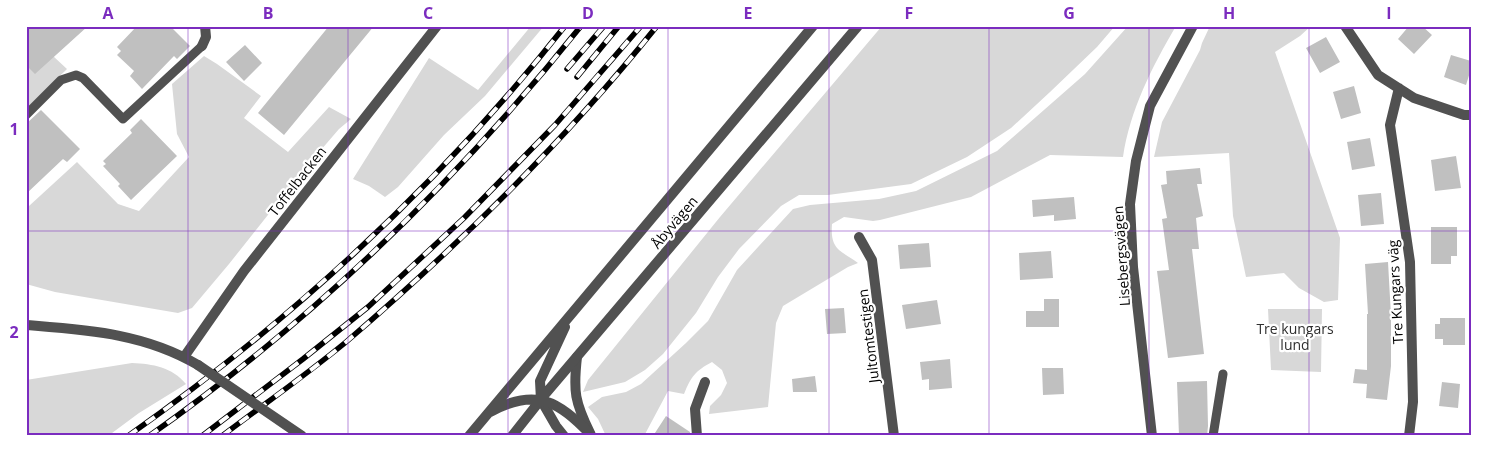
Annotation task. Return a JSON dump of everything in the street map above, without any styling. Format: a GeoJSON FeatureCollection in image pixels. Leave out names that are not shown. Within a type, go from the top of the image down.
{"type":"FeatureCollection","features":[{"type":"Feature","properties":{"kind":"street"},"geometry":{"type":"LineString","coordinates":[[202,46],[206,37],[205,26]]}},
{"type":"Feature","properties":{"kind":"street","name":"Toffelbacken"},"geometry":{"type":"LineString","coordinates":[[184,357],[244,272],[437,26]]}},
{"type":"Feature","properties":{"kind":"street","name":"Åbyvägen"},"geometry":{"type":"LineString","coordinates":[[468,436],[813,26]]}},
{"type":"Feature","properties":{"kind":"street","name":"Åbyvägen"},"geometry":{"type":"LineString","coordinates":[[512,436],[540,400],[858,26]]}},
{"type":"Feature","properties":{"kind":"street","name":"Lisebergsvägen"},"geometry":{"type":"LineString","coordinates":[[1152,436],[1133,266],[1130,204],[1136,161],[1150,106],[1193,26]]}},
{"type":"Feature","properties":{"kind":"street"},"geometry":{"type":"LineString","coordinates":[[1345,26],[1378,75],[1414,98],[1464,115],[1471,115]]}},
{"type":"Feature","properties":{"kind":"street","name":"Tre Kungars väg"},"geometry":{"type":"LineString","coordinates":[[1399,88],[1390,125],[1410,262],[1413,402],[1409,436]]}},
{"type":"Feature","properties":{"kind":"street","name":"Jultomtestigen"},"geometry":{"type":"LineString","coordinates":[[859,237],[872,260],[894,436]]}},
{"type":"Feature","properties":{"kind":"street"},"geometry":{"type":"LineString","coordinates":[[564,436],[540,400],[540,381],[544,368],[573,310]]}},
{"type":"Feature","properties":{"kind":"street"},"geometry":{"type":"LineString","coordinates":[[26,325],[95,331],[132,337],[167,348],[198,365],[302,436]]}},
{"type":"Feature","properties":{"kind":"street"},"geometry":{"type":"LineString","coordinates":[[577,357],[575,377],[577,406],[591,435]]}},
{"type":"Feature","properties":{"kind":"street"},"geometry":{"type":"LineString","coordinates":[[697,436],[695,409],[705,382]]}},
{"type":"Feature","properties":{"kind":"street"},"geometry":{"type":"LineString","coordinates":[[485,415],[504,404],[522,400],[540,400],[556,404],[569,413],[591,435]]}},
{"type":"Feature","properties":{"kind":"lane"},"geometry":{"type":"LineString","coordinates":[[26,115],[61,80],[76,75],[82,78],[123,119],[202,46]]}},
{"type":"Feature","properties":{"kind":"lane"},"geometry":{"type":"LineString","coordinates":[[1213,436],[1223,374]]}},
{"type":"Feature","properties":{"kind":"green space"},"geometry":{"type":"Polygon","coordinates":[[[531,26],[544,26],[485,96],[444,135],[398,187],[385,197],[369,186],[353,179],[429,58],[478,90],[531,26]]]}},
{"type":"Feature","properties":{"kind":"green space"},"geometry":{"type":"Polygon","coordinates":[[[882,26],[1115,26],[1097,47],[1011,128],[967,157],[911,184],[828,195],[799,195],[781,206],[739,249],[718,277],[696,313],[663,354],[645,370],[625,382],[583,392],[588,380],[720,217],[882,26]]]}},
{"type":"Feature","properties":{"kind":"green space"},"geometry":{"type":"Polygon","coordinates":[[[1128,26],[1176,26],[1143,89],[1131,122],[1123,157],[1050,155],[971,197],[880,220],[873,221],[844,217],[832,224],[833,239],[841,252],[858,263],[848,267],[783,306],[776,323],[768,407],[709,414],[710,406],[721,395],[727,383],[722,370],[712,362],[701,368],[694,375],[684,394],[668,391],[644,436],[606,436],[598,419],[588,407],[602,397],[626,392],[641,384],[686,343],[708,321],[737,270],[793,209],[810,205],[879,199],[916,191],[997,151],[1085,74],[1128,26]]]}},
{"type":"Feature","properties":{"kind":"green space"},"geometry":{"type":"Polygon","coordinates":[[[1210,26],[1311,26],[1300,36],[1275,52],[1340,238],[1338,300],[1324,302],[1299,288],[1284,273],[1246,277],[1233,216],[1229,153],[1154,157],[1162,122],[1200,50],[1210,26]]]}},
{"type":"Feature","properties":{"kind":"green space"},"geometry":{"type":"Polygon","coordinates":[[[53,56],[67,69],[26,109],[26,65],[53,56]]]}},
{"type":"Feature","properties":{"kind":"green space"},"geometry":{"type":"Polygon","coordinates":[[[204,56],[261,96],[244,118],[288,152],[329,107],[351,119],[339,129],[302,172],[192,308],[178,313],[55,292],[26,284],[26,204],[29,206],[77,162],[118,204],[139,211],[189,157],[177,134],[172,84],[204,56]]]}},
{"type":"Feature","properties":{"kind":"green space","name":"Tre kungars lund"},"geometry":{"type":"Polygon","coordinates":[[[1268,309],[1322,309],[1321,372],[1271,370],[1268,309]]]}},
{"type":"Feature","properties":{"kind":"green space"},"geometry":{"type":"Polygon","coordinates":[[[132,363],[147,364],[168,370],[181,378],[186,384],[139,413],[108,436],[26,436],[26,380],[132,363]]]}},
{"type":"Feature","properties":{"kind":"building"},"geometry":{"type":"Polygon","coordinates":[[[26,26],[88,26],[35,74],[26,65],[26,26]]]}},
{"type":"Feature","properties":{"kind":"building"},"geometry":{"type":"Polygon","coordinates":[[[137,26],[170,26],[190,46],[177,59],[174,56],[142,89],[130,76],[134,71],[117,55],[121,51],[117,47],[137,26]]]}},
{"type":"Feature","properties":{"kind":"building"},"geometry":{"type":"Polygon","coordinates":[[[329,26],[374,26],[284,135],[258,113],[329,26]]]}},
{"type":"Feature","properties":{"kind":"building"},"geometry":{"type":"Polygon","coordinates":[[[1409,26],[1422,26],[1432,35],[1414,54],[1398,39],[1409,26]]]}},
{"type":"Feature","properties":{"kind":"building"},"geometry":{"type":"Polygon","coordinates":[[[1326,37],[1340,62],[1320,73],[1306,48],[1326,37]]]}},
{"type":"Feature","properties":{"kind":"building"},"geometry":{"type":"Polygon","coordinates":[[[245,45],[262,63],[244,81],[226,62],[245,45]]]}},
{"type":"Feature","properties":{"kind":"building"},"geometry":{"type":"Polygon","coordinates":[[[1451,55],[1471,61],[1471,69],[1466,85],[1444,77],[1451,55]]]}},
{"type":"Feature","properties":{"kind":"building"},"geometry":{"type":"Polygon","coordinates":[[[1354,86],[1361,113],[1341,119],[1333,92],[1354,86]]]}},
{"type":"Feature","properties":{"kind":"building"},"geometry":{"type":"Polygon","coordinates":[[[41,110],[80,149],[67,162],[63,159],[26,194],[26,124],[41,110]]]}},
{"type":"Feature","properties":{"kind":"building"},"geometry":{"type":"Polygon","coordinates":[[[141,119],[177,156],[131,200],[118,186],[120,184],[103,166],[106,164],[103,161],[132,133],[130,130],[141,119]]]}},
{"type":"Feature","properties":{"kind":"building"},"geometry":{"type":"Polygon","coordinates":[[[1370,138],[1375,166],[1352,170],[1347,142],[1370,138]]]}},
{"type":"Feature","properties":{"kind":"building"},"geometry":{"type":"Polygon","coordinates":[[[1456,156],[1461,188],[1435,191],[1431,160],[1456,156]]]}},
{"type":"Feature","properties":{"kind":"building"},"geometry":{"type":"Polygon","coordinates":[[[1200,168],[1202,184],[1197,184],[1203,216],[1196,218],[1199,249],[1192,249],[1204,354],[1168,358],[1157,271],[1169,270],[1162,219],[1167,218],[1161,185],[1167,184],[1166,171],[1200,168]]]}},
{"type":"Feature","properties":{"kind":"building"},"geometry":{"type":"Polygon","coordinates":[[[1381,193],[1384,224],[1361,226],[1358,195],[1381,193]]]}},
{"type":"Feature","properties":{"kind":"building"},"geometry":{"type":"Polygon","coordinates":[[[1074,197],[1076,219],[1054,221],[1054,215],[1033,217],[1032,200],[1074,197]]]}},
{"type":"Feature","properties":{"kind":"building"},"geometry":{"type":"Polygon","coordinates":[[[1431,227],[1457,227],[1457,256],[1451,256],[1451,264],[1431,264],[1431,227]]]}},
{"type":"Feature","properties":{"kind":"building"},"geometry":{"type":"Polygon","coordinates":[[[929,243],[931,267],[900,269],[898,245],[929,243]]]}},
{"type":"Feature","properties":{"kind":"building"},"geometry":{"type":"Polygon","coordinates":[[[1051,251],[1053,278],[1020,280],[1019,253],[1051,251]]]}},
{"type":"Feature","properties":{"kind":"building"},"geometry":{"type":"Polygon","coordinates":[[[1388,262],[1391,366],[1387,400],[1366,398],[1367,384],[1353,383],[1355,369],[1367,370],[1368,314],[1365,264],[1388,262]]]}},
{"type":"Feature","properties":{"kind":"building"},"geometry":{"type":"Polygon","coordinates":[[[1044,299],[1059,299],[1059,327],[1026,327],[1026,311],[1044,311],[1044,299]]]}},
{"type":"Feature","properties":{"kind":"building"},"geometry":{"type":"Polygon","coordinates":[[[937,300],[941,324],[906,329],[902,305],[937,300]]]}},
{"type":"Feature","properties":{"kind":"building"},"geometry":{"type":"Polygon","coordinates":[[[844,308],[846,333],[827,334],[825,309],[844,308]]]}},
{"type":"Feature","properties":{"kind":"building"},"geometry":{"type":"Polygon","coordinates":[[[1440,318],[1465,318],[1465,345],[1443,345],[1443,339],[1435,339],[1435,324],[1440,324],[1440,318]]]}},
{"type":"Feature","properties":{"kind":"building"},"geometry":{"type":"Polygon","coordinates":[[[950,359],[952,388],[929,390],[929,379],[922,380],[920,362],[950,359]]]}},
{"type":"Feature","properties":{"kind":"building"},"geometry":{"type":"Polygon","coordinates":[[[1042,368],[1063,368],[1064,394],[1043,395],[1042,368]]]}},
{"type":"Feature","properties":{"kind":"building"},"geometry":{"type":"Polygon","coordinates":[[[815,376],[817,392],[793,392],[792,379],[815,376]]]}},
{"type":"Feature","properties":{"kind":"building"},"geometry":{"type":"Polygon","coordinates":[[[1207,381],[1207,436],[1179,436],[1177,382],[1207,381]]]}},
{"type":"Feature","properties":{"kind":"building"},"geometry":{"type":"Polygon","coordinates":[[[1442,382],[1460,384],[1458,408],[1439,406],[1442,382]]]}},
{"type":"Feature","properties":{"kind":"building"},"geometry":{"type":"Polygon","coordinates":[[[666,416],[690,432],[690,436],[653,436],[666,416]]]}},
{"type":"Feature","properties":{"kind":"railway"},"geometry":{"type":"LineString","coordinates":[[128,436],[248,346],[361,247],[467,140],[565,26]]}},
{"type":"Feature","properties":{"kind":"railway"},"geometry":{"type":"LineString","coordinates":[[149,436],[267,346],[379,246],[433,194],[484,139],[581,26]]}},
{"type":"Feature","properties":{"kind":"railway"},"geometry":{"type":"LineString","coordinates":[[567,69],[604,26]]}},
{"type":"Feature","properties":{"kind":"railway"},"geometry":{"type":"LineString","coordinates":[[577,77],[619,26]]}},
{"type":"Feature","properties":{"kind":"railway"},"geometry":{"type":"LineString","coordinates":[[202,436],[368,307],[464,218],[555,125],[641,26]]}},
{"type":"Feature","properties":{"kind":"railway"},"geometry":{"type":"LineString","coordinates":[[222,436],[346,342],[429,268],[548,151],[622,69],[657,26]]}}]}
